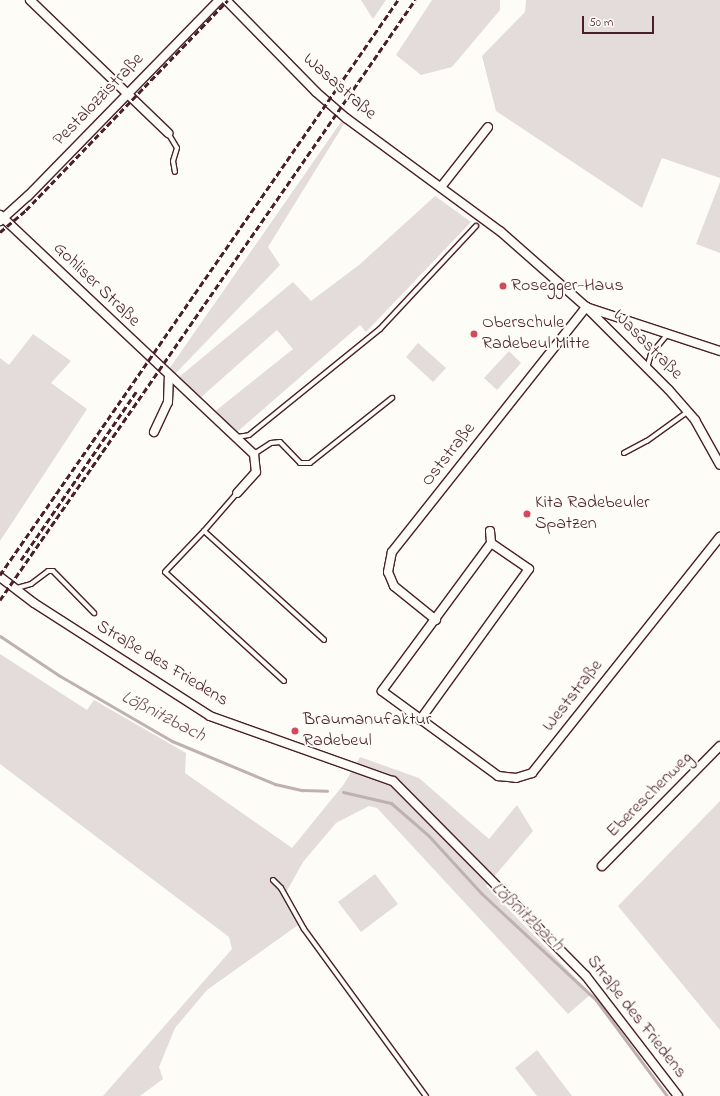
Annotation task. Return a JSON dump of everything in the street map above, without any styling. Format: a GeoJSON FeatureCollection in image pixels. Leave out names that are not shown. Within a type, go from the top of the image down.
{"type":"FeatureCollection","features":[{"type":"Feature","properties":{"kind":"street"},"geometry":{"type":"LineString","coordinates":[[30,0],[168,133]]}},
{"type":"Feature","properties":{"kind":"street","name":"Pestalozzistraße"},"geometry":{"type":"LineString","coordinates":[[1,218],[219,0]]}},
{"type":"Feature","properties":{"kind":"street","name":"Wasastraße"},"geometry":{"type":"LineString","coordinates":[[226,0],[316,92],[346,118],[501,232],[586,307],[688,411],[720,465]]}},
{"type":"Feature","properties":{"kind":"street"},"geometry":{"type":"LineString","coordinates":[[441,187],[488,126]]}},
{"type":"Feature","properties":{"kind":"street","name":"Gohliser Straße"},"geometry":{"type":"LineString","coordinates":[[1,218],[169,377],[254,454]]}},
{"type":"Feature","properties":{"kind":"street"},"geometry":{"type":"LineString","coordinates":[[586,307],[720,351]]}},
{"type":"Feature","properties":{"kind":"street","name":"Oststraße"},"geometry":{"type":"LineString","coordinates":[[436,620],[394,586],[388,572],[392,552],[586,307]]}},
{"type":"Feature","properties":{"kind":"street"},"geometry":{"type":"LineString","coordinates":[[154,432],[168,402],[169,377]]}},
{"type":"Feature","properties":{"kind":"street"},"geometry":{"type":"LineString","coordinates":[[237,493],[256,472],[254,454]]}},
{"type":"Feature","properties":{"kind":"street"},"geometry":{"type":"LineString","coordinates":[[420,720],[529,569],[491,543],[490,531]]}},
{"type":"Feature","properties":{"kind":"street","name":"Weststraße"},"geometry":{"type":"LineString","coordinates":[[491,543],[436,620],[382,691],[498,776],[516,778],[532,773],[720,537]]}},
{"type":"Feature","properties":{"kind":"street","name":"Straße des Friedens"},"geometry":{"type":"LineString","coordinates":[[0,577],[17,588],[34,603],[210,716],[393,781],[586,976],[678,1096]]}},
{"type":"Feature","properties":{"kind":"street","name":"Ebereschenweg"},"geometry":{"type":"LineString","coordinates":[[602,866],[720,746]]}},
{"type":"Feature","properties":{"kind":"lane"},"geometry":{"type":"LineString","coordinates":[[168,133],[176,148],[173,161],[175,172]]}},
{"type":"Feature","properties":{"kind":"lane"},"geometry":{"type":"LineString","coordinates":[[235,438],[249,435],[380,329],[476,226]]}},
{"type":"Feature","properties":{"kind":"lane"},"geometry":{"type":"LineString","coordinates":[[647,368],[650,354],[668,334]]}},
{"type":"Feature","properties":{"kind":"lane"},"geometry":{"type":"LineString","coordinates":[[254,454],[271,443],[280,442],[300,463],[310,463],[392,398]]}},
{"type":"Feature","properties":{"kind":"lane"},"geometry":{"type":"LineString","coordinates":[[624,453],[647,441],[688,411]]}},
{"type":"Feature","properties":{"kind":"lane"},"geometry":{"type":"LineString","coordinates":[[237,493],[204,532],[165,572],[284,681]]}},
{"type":"Feature","properties":{"kind":"lane"},"geometry":{"type":"LineString","coordinates":[[204,532],[324,640]]}},
{"type":"Feature","properties":{"kind":"lane"},"geometry":{"type":"LineString","coordinates":[[17,588],[31,584],[48,571],[53,571],[94,613]]}},
{"type":"Feature","properties":{"kind":"lane"},"geometry":{"type":"LineString","coordinates":[[273,880],[281,888],[304,929],[426,1096]]}},
{"type":"Feature","properties":{"kind":"shaded area"},"geometry":{"type":"Polygon","coordinates":[[[361,0],[386,0],[373,19],[361,0]]]}},
{"type":"Feature","properties":{"kind":"shaded area"},"geometry":{"type":"Polygon","coordinates":[[[432,0],[500,0],[500,10],[452,67],[421,75],[396,55],[432,0]]]}},
{"type":"Feature","properties":{"kind":"shaded area"},"geometry":{"type":"Polygon","coordinates":[[[526,0],[720,0],[720,178],[662,158],[642,208],[496,111],[482,56],[525,12],[526,0]]]}},
{"type":"Feature","properties":{"kind":"shaded area"},"geometry":{"type":"Polygon","coordinates":[[[341,122],[344,124],[268,247],[280,265],[174,375],[169,369],[341,122]]]}},
{"type":"Feature","properties":{"kind":"shaded area"},"geometry":{"type":"Polygon","coordinates":[[[720,182],[720,253],[696,244],[720,182]]]}},
{"type":"Feature","properties":{"kind":"shaded area"},"geometry":{"type":"Polygon","coordinates":[[[435,196],[471,222],[366,332],[360,325],[236,433],[213,413],[293,349],[277,330],[199,399],[178,378],[293,282],[311,301],[359,265],[435,196]]]}},
{"type":"Feature","properties":{"kind":"shaded area"},"geometry":{"type":"Polygon","coordinates":[[[33,334],[71,361],[51,383],[87,409],[0,541],[0,358],[9,365],[33,334]]]}},
{"type":"Feature","properties":{"kind":"shaded area"},"geometry":{"type":"Polygon","coordinates":[[[418,343],[446,368],[433,382],[406,357],[418,343]]]}},
{"type":"Feature","properties":{"kind":"shaded area"},"geometry":{"type":"Polygon","coordinates":[[[509,351],[521,363],[497,390],[484,378],[509,351]]]}},
{"type":"Feature","properties":{"kind":"shaded area"},"geometry":{"type":"Polygon","coordinates":[[[0,654],[87,710],[94,700],[186,753],[185,773],[292,848],[344,784],[360,757],[419,778],[489,839],[517,805],[533,831],[486,886],[591,994],[568,1014],[377,808],[369,806],[336,823],[303,862],[283,898],[298,925],[207,990],[175,1028],[159,1067],[163,1079],[140,1096],[103,1096],[232,949],[229,937],[0,764],[0,654]]]}},
{"type":"Feature","properties":{"kind":"shaded area"},"geometry":{"type":"Polygon","coordinates":[[[720,801],[720,1030],[618,906],[720,801]]]}},
{"type":"Feature","properties":{"kind":"shaded area"},"geometry":{"type":"Polygon","coordinates":[[[375,874],[398,904],[361,932],[338,902],[375,874]]]}},
{"type":"Feature","properties":{"kind":"shaded area"},"geometry":{"type":"Polygon","coordinates":[[[537,1050],[572,1096],[537,1096],[515,1068],[537,1050]]]}},
{"type":"Feature","properties":{"kind":"waterway","name":"Lößnitzbach"},"geometry":{"type":"LineString","coordinates":[[0,636],[60,676],[172,741],[275,784],[302,790],[327,791]]}},
{"type":"Feature","properties":{"kind":"waterway","name":"Lößnitzbach"},"geometry":{"type":"LineString","coordinates":[[343,792],[391,803],[428,835],[481,893],[596,1000],[667,1096]]}},
{"type":"Feature","properties":{"kind":"railway"},"geometry":{"type":"LineString","coordinates":[[0,232],[26,210],[228,0]]}},
{"type":"Feature","properties":{"kind":"railway"},"geometry":{"type":"LineString","coordinates":[[0,575],[398,0]]}},
{"type":"Feature","properties":{"kind":"railway"},"geometry":{"type":"LineString","coordinates":[[0,600],[415,0]]}},
{"type":"Feature","properties":{"kind":"railway"},"geometry":{"type":"LineString","coordinates":[[21,560],[136,392]]}},
{"type":"Feature","properties":{"kind":"place","name":"Rosegger-Haus"},"geometry":{"type":"Point","coordinates":[503,286]}},
{"type":"Feature","properties":{"kind":"place","name":"Oberschule Radebeul Mitte"},"geometry":{"type":"Point","coordinates":[474,334]}},
{"type":"Feature","properties":{"kind":"place","name":"Kita Radebeuler Spatzen"},"geometry":{"type":"Point","coordinates":[527,514]}},
{"type":"Feature","properties":{"kind":"place","name":"Braumanufaktur Radebeul"},"geometry":{"type":"Point","coordinates":[295,731]}}]}
